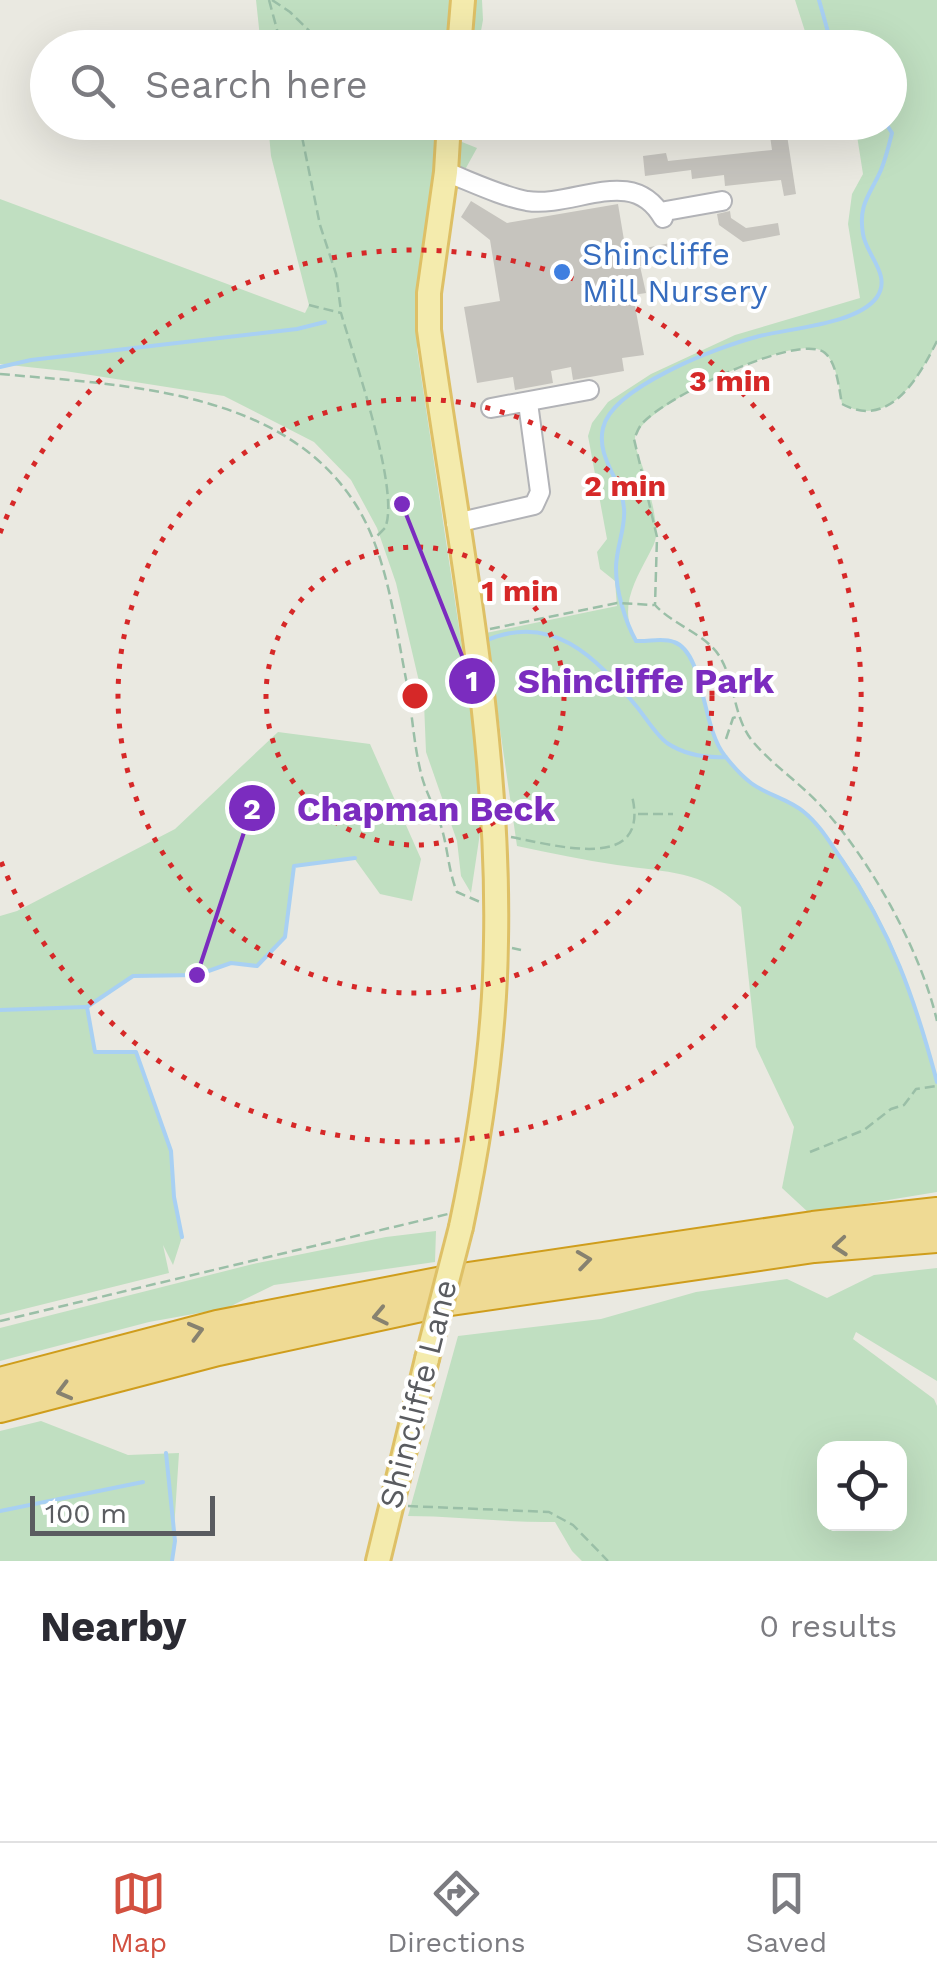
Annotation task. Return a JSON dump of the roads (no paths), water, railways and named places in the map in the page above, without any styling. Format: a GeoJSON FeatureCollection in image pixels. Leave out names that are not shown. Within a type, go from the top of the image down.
{"type":"FeatureCollection","features":[{"type":"Feature","properties":{"kind":"highway"},"geometry":{"type":"LineString","coordinates":[[0,1382],[217,1325],[448,1280],[813,1226],[937,1212]]}},
{"type":"Feature","properties":{"kind":"highway"},"geometry":{"type":"LineString","coordinates":[[0,1408],[218,1351],[444,1302],[814,1248],[937,1238]]}},
{"type":"Feature","properties":{"kind":"main road"},"geometry":{"type":"LineString","coordinates":[[460,30],[464,0]]}},
{"type":"Feature","properties":{"kind":"main road","name":"Shincliffe Lane"},"geometry":{"type":"LineString","coordinates":[[378,1561],[463,1220],[488,1078],[496,904],[494,834],[474,631],[429,330],[429,293],[449,140]]}},
{"type":"Feature","properties":{"kind":"lane"},"geometry":{"type":"LineString","coordinates":[[446,172],[529,201],[564,202],[621,188],[640,194],[661,215],[722,201]]}},
{"type":"Feature","properties":{"kind":"lane"},"geometry":{"type":"LineString","coordinates":[[491,408],[589,390]]}},
{"type":"Feature","properties":{"kind":"lane"},"geometry":{"type":"LineString","coordinates":[[456,522],[534,505],[540,492],[528,403]]}},
{"type":"Feature","properties":{"kind":"waterway"},"geometry":{"type":"LineString","coordinates":[[819,0],[827,30]]}},
{"type":"Feature","properties":{"kind":"waterway"},"geometry":{"type":"LineString","coordinates":[[890,140],[862,215],[865,242],[882,281],[877,297],[838,320],[739,342],[669,371],[625,398],[611,413],[602,439],[622,498],[624,515],[616,577],[636,641],[669,641],[684,649],[692,660],[711,728],[725,756],[751,783],[804,812],[829,841],[888,940],[920,1022],[937,1082]]}},
{"type":"Feature","properties":{"kind":"waterway"},"geometry":{"type":"LineString","coordinates":[[0,367],[31,360],[297,329],[325,322]]}},
{"type":"Feature","properties":{"kind":"waterway"},"geometry":{"type":"LineString","coordinates":[[483,642],[507,634],[551,635],[570,644],[605,671],[667,743],[695,755],[726,757]]}},
{"type":"Feature","properties":{"kind":"waterway"},"geometry":{"type":"LineString","coordinates":[[182,1237],[171,1151],[136,1052],[95,1052],[87,1007],[133,976],[197,975],[231,963],[257,966],[285,937],[294,866],[355,858]]}},
{"type":"Feature","properties":{"kind":"waterway"},"geometry":{"type":"LineString","coordinates":[[0,1010],[85,1007]]}},
{"type":"Feature","properties":{"kind":"waterway"},"geometry":{"type":"LineString","coordinates":[[166,1453],[175,1541],[172,1561]]}},
{"type":"Feature","properties":{"kind":"waterway"},"geometry":{"type":"LineString","coordinates":[[0,1511],[143,1482]]}},
{"type":"Feature","properties":{"kind":"place","name":"Shincliffe Mill Nursery"},"geometry":{"type":"Point","coordinates":[562,272]}},
{"type":"Feature","properties":{"kind":"place","name":"Shincliffe Park"},"geometry":{"type":"Point","coordinates":[402,504]}},
{"type":"Feature","properties":{"kind":"place","name":"Chapman Beck"},"geometry":{"type":"Point","coordinates":[197,975]}}]}
